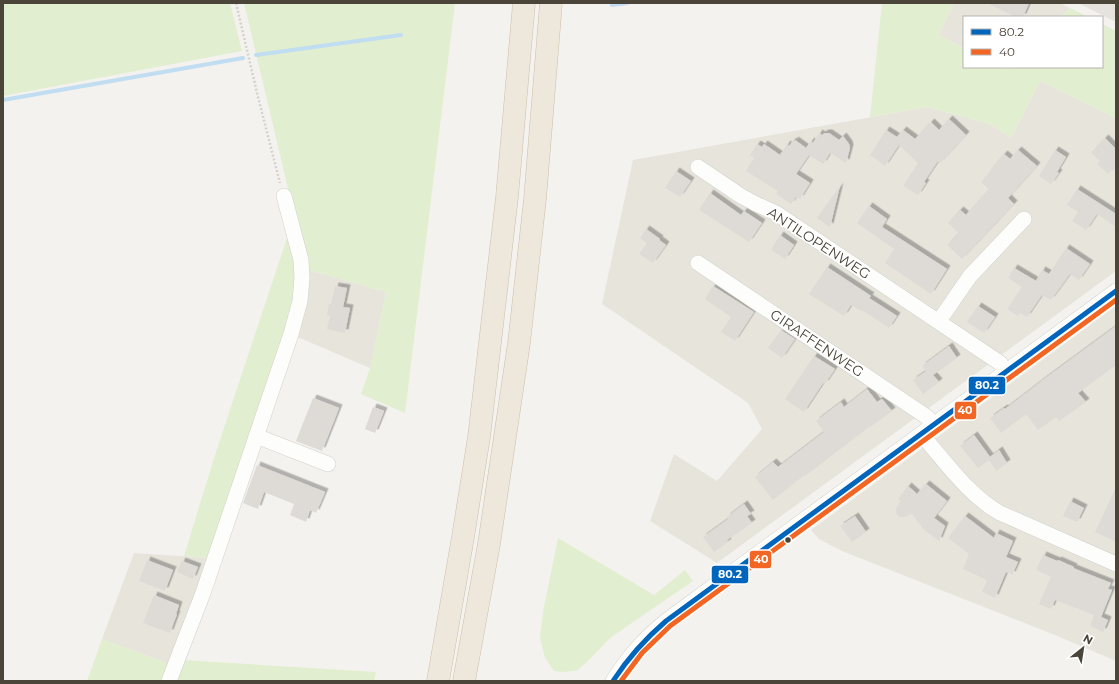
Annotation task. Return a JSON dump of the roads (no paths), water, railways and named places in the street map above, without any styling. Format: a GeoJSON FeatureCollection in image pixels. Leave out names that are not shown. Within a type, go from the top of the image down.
{"type":"FeatureCollection","features":[{"type":"Feature","properties":{"kind":"highway"},"geometry":{"type":"LineString","coordinates":[[438,681],[480,429],[507,197],[524,3]]}},
{"type":"Feature","properties":{"kind":"highway"},"geometry":{"type":"LineString","coordinates":[[464,681],[489,544],[519,343],[535,199],[551,3]]}},
{"type":"Feature","properties":{"kind":"street","name":"ANTILOPENWEG"},"geometry":{"type":"LineString","coordinates":[[698,167],[741,196],[776,213],[939,321],[1000,363],[1006,372]]}},
{"type":"Feature","properties":{"kind":"street"},"geometry":{"type":"LineString","coordinates":[[169,681],[203,593],[291,334],[300,301],[302,278],[301,260],[284,196]]}},
{"type":"Feature","properties":{"kind":"street"},"geometry":{"type":"LineString","coordinates":[[939,321],[970,276],[1024,219]]}},
{"type":"Feature","properties":{"kind":"street","name":"GIRAFFENWEG"},"geometry":{"type":"LineString","coordinates":[[698,263],[927,418],[933,425]]}},
{"type":"Feature","properties":{"kind":"street"},"geometry":{"type":"LineString","coordinates":[[613,681],[640,644],[666,621],[1116,291]]}},
{"type":"Feature","properties":{"kind":"street"},"geometry":{"type":"LineString","coordinates":[[921,434],[963,482],[990,507],[1000,513],[1116,564]]}},
{"type":"Feature","properties":{"kind":"street"},"geometry":{"type":"LineString","coordinates":[[256,436],[328,464]]}},
{"type":"Feature","properties":{"kind":"waterway"},"geometry":{"type":"LineString","coordinates":[[612,5],[627,3]]}},
{"type":"Feature","properties":{"kind":"waterway"},"geometry":{"type":"LineString","coordinates":[[256,55],[401,35]]}},
{"type":"Feature","properties":{"kind":"waterway"},"geometry":{"type":"LineString","coordinates":[[3,100],[243,58]]}}]}
